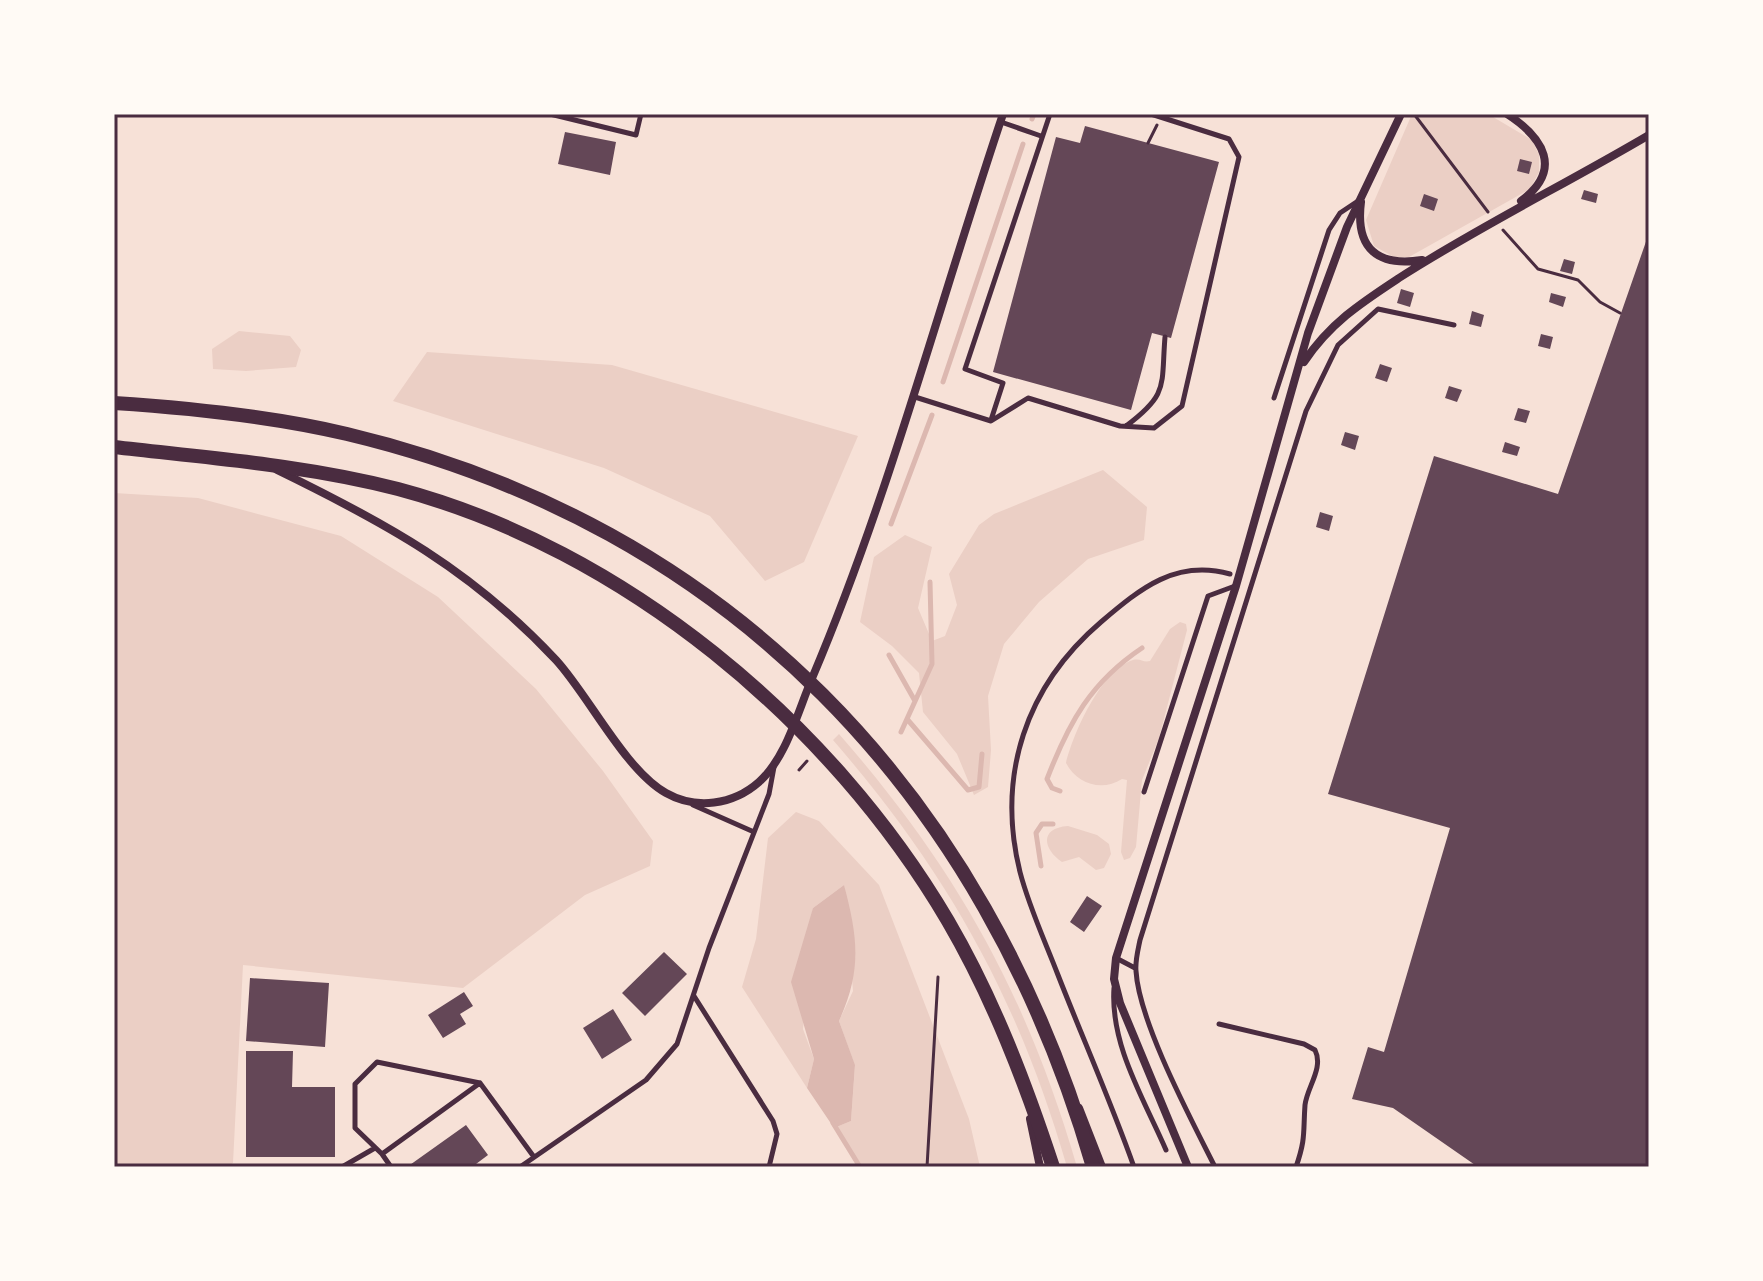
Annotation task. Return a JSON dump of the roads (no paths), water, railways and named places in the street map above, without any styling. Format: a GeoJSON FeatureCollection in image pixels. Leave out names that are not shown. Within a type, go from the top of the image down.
{"type":"FeatureCollection","features":[{"type":"Feature","properties":{"kind":"main road"},"geometry":{"type":"LineString","coordinates":[[114,403],[252,417],[346,434],[492,480],[560,509],[687,581],[810,682],[894,774],[945,841],[1018,965],[1057,1054],[1093,1167]]}},
{"type":"Feature","properties":{"kind":"main road"},"geometry":{"type":"LineString","coordinates":[[114,447],[266,464],[400,490],[543,546],[662,614],[733,667],[817,748],[879,820],[948,921],[1005,1033],[1053,1167]]}},
{"type":"Feature","properties":{"kind":"street"},"geometry":{"type":"LineString","coordinates":[[1188,1167],[1128,1027],[1114,979],[1116,958],[1236,586],[1324,285],[1360,197],[1401,114]]}},
{"type":"Feature","properties":{"kind":"street"},"geometry":{"type":"LineString","coordinates":[[1507,114],[1541,143],[1545,164],[1542,182],[1508,212]]}},
{"type":"Feature","properties":{"kind":"street"},"geometry":{"type":"LineString","coordinates":[[266,464],[378,519],[469,579],[505,608],[558,663],[642,773],[664,792],[688,802],[705,804],[746,792],[761,780],[775,760],[810,682],[915,397],[1002,118]]}},
{"type":"Feature","properties":{"kind":"street"},"geometry":{"type":"LineString","coordinates":[[1301,366],[1333,324],[1363,299],[1423,260],[1649,135]]}},
{"type":"Feature","properties":{"kind":"street"},"geometry":{"type":"LineString","coordinates":[[1360,197],[1361,232],[1378,257],[1399,264],[1423,260]]}},
{"type":"Feature","properties":{"kind":"street"},"geometry":{"type":"LineString","coordinates":[[1057,1054],[1102,1167]]}},
{"type":"Feature","properties":{"kind":"street"},"geometry":{"type":"LineString","coordinates":[[1022,1079],[1040,1167]]}},
{"type":"Feature","properties":{"kind":"lane"},"geometry":{"type":"LineString","coordinates":[[550,114],[636,135],[641,114]]}},
{"type":"Feature","properties":{"kind":"lane"},"geometry":{"type":"LineString","coordinates":[[991,421],[1003,383],[965,369],[1050,114]]}},
{"type":"Feature","properties":{"kind":"lane"},"geometry":{"type":"LineString","coordinates":[[915,397],[991,421],[1028,398],[1125,427],[1154,428],[1182,406],[1239,157],[1229,139],[1151,114]]}},
{"type":"Feature","properties":{"kind":"lane"},"geometry":{"type":"LineString","coordinates":[[1002,118],[1041,136]]}},
{"type":"Feature","properties":{"kind":"lane"},"geometry":{"type":"LineString","coordinates":[[1274,398],[1329,230],[1340,213],[1360,197]]}},
{"type":"Feature","properties":{"kind":"lane"},"geometry":{"type":"LineString","coordinates":[[1215,1167],[1188,1114],[1140,999],[1135,968],[1140,940],[1306,411],[1338,345],[1378,309],[1454,325]]}},
{"type":"Feature","properties":{"kind":"lane"},"geometry":{"type":"LineString","coordinates":[[1125,427],[1153,406],[1161,389],[1165,337]]}},
{"type":"Feature","properties":{"kind":"lane"},"geometry":{"type":"LineString","coordinates":[[1134,1167],[1020,873],[1011,820],[1014,765],[1036,701],[1058,666],[1085,636],[1127,599],[1169,574],[1192,568],[1230,574]]}},
{"type":"Feature","properties":{"kind":"lane"},"geometry":{"type":"LineString","coordinates":[[1144,792],[1208,596],[1236,586]]}},
{"type":"Feature","properties":{"kind":"lane"},"geometry":{"type":"LineString","coordinates":[[520,1167],[646,1080],[677,1044],[769,794],[775,760]]}},
{"type":"Feature","properties":{"kind":"lane"},"geometry":{"type":"LineString","coordinates":[[688,802],[754,832]]}},
{"type":"Feature","properties":{"kind":"lane"},"geometry":{"type":"LineString","coordinates":[[1116,958],[1135,968]]}},
{"type":"Feature","properties":{"kind":"lane"},"geometry":{"type":"LineString","coordinates":[[1114,979],[1112,1014],[1123,1051],[1166,1150]]}},
{"type":"Feature","properties":{"kind":"lane"},"geometry":{"type":"LineString","coordinates":[[693,996],[773,1121],[777,1134],[769,1167]]}},
{"type":"Feature","properties":{"kind":"lane"},"geometry":{"type":"LineString","coordinates":[[1219,1024],[1304,1044],[1315,1050],[1318,1063],[1305,1104],[1306,1136],[1296,1167]]}},
{"type":"Feature","properties":{"kind":"lane"},"geometry":{"type":"LineString","coordinates":[[391,1167],[355,1128],[355,1084],[377,1062],[480,1083],[534,1157]]}},
{"type":"Feature","properties":{"kind":"lane"},"geometry":{"type":"LineString","coordinates":[[382,1154],[480,1083]]}},
{"type":"Feature","properties":{"kind":"lane"},"geometry":{"type":"LineString","coordinates":[[342,1167],[375,1148]]}},
{"type":"Feature","properties":{"kind":"waterway"},"geometry":{"type":"LineString","coordinates":[[1032,119],[1034,114]]}},
{"type":"Feature","properties":{"kind":"waterway"},"geometry":{"type":"LineString","coordinates":[[943,382],[1023,144]]}},
{"type":"Feature","properties":{"kind":"waterway"},"geometry":{"type":"LineString","coordinates":[[891,524],[932,415]]}},
{"type":"Feature","properties":{"kind":"waterway"},"geometry":{"type":"LineString","coordinates":[[901,732],[932,664],[930,582]]}},
{"type":"Feature","properties":{"kind":"waterway"},"geometry":{"type":"LineString","coordinates":[[1060,791],[1052,788],[1047,779],[1073,721],[1095,689],[1142,648]]}},
{"type":"Feature","properties":{"kind":"waterway"},"geometry":{"type":"LineString","coordinates":[[889,655],[915,701]]}},
{"type":"Feature","properties":{"kind":"waterway"},"geometry":{"type":"LineString","coordinates":[[907,719],[968,790],[979,787],[982,754]]}},
{"type":"Feature","properties":{"kind":"waterway"},"geometry":{"type":"LineString","coordinates":[[1041,866],[1036,833],[1042,824],[1053,824]]}},
{"type":"Feature","properties":{"kind":"waterway"},"geometry":{"type":"LineString","coordinates":[[833,1123],[860,1167]]}}]}
